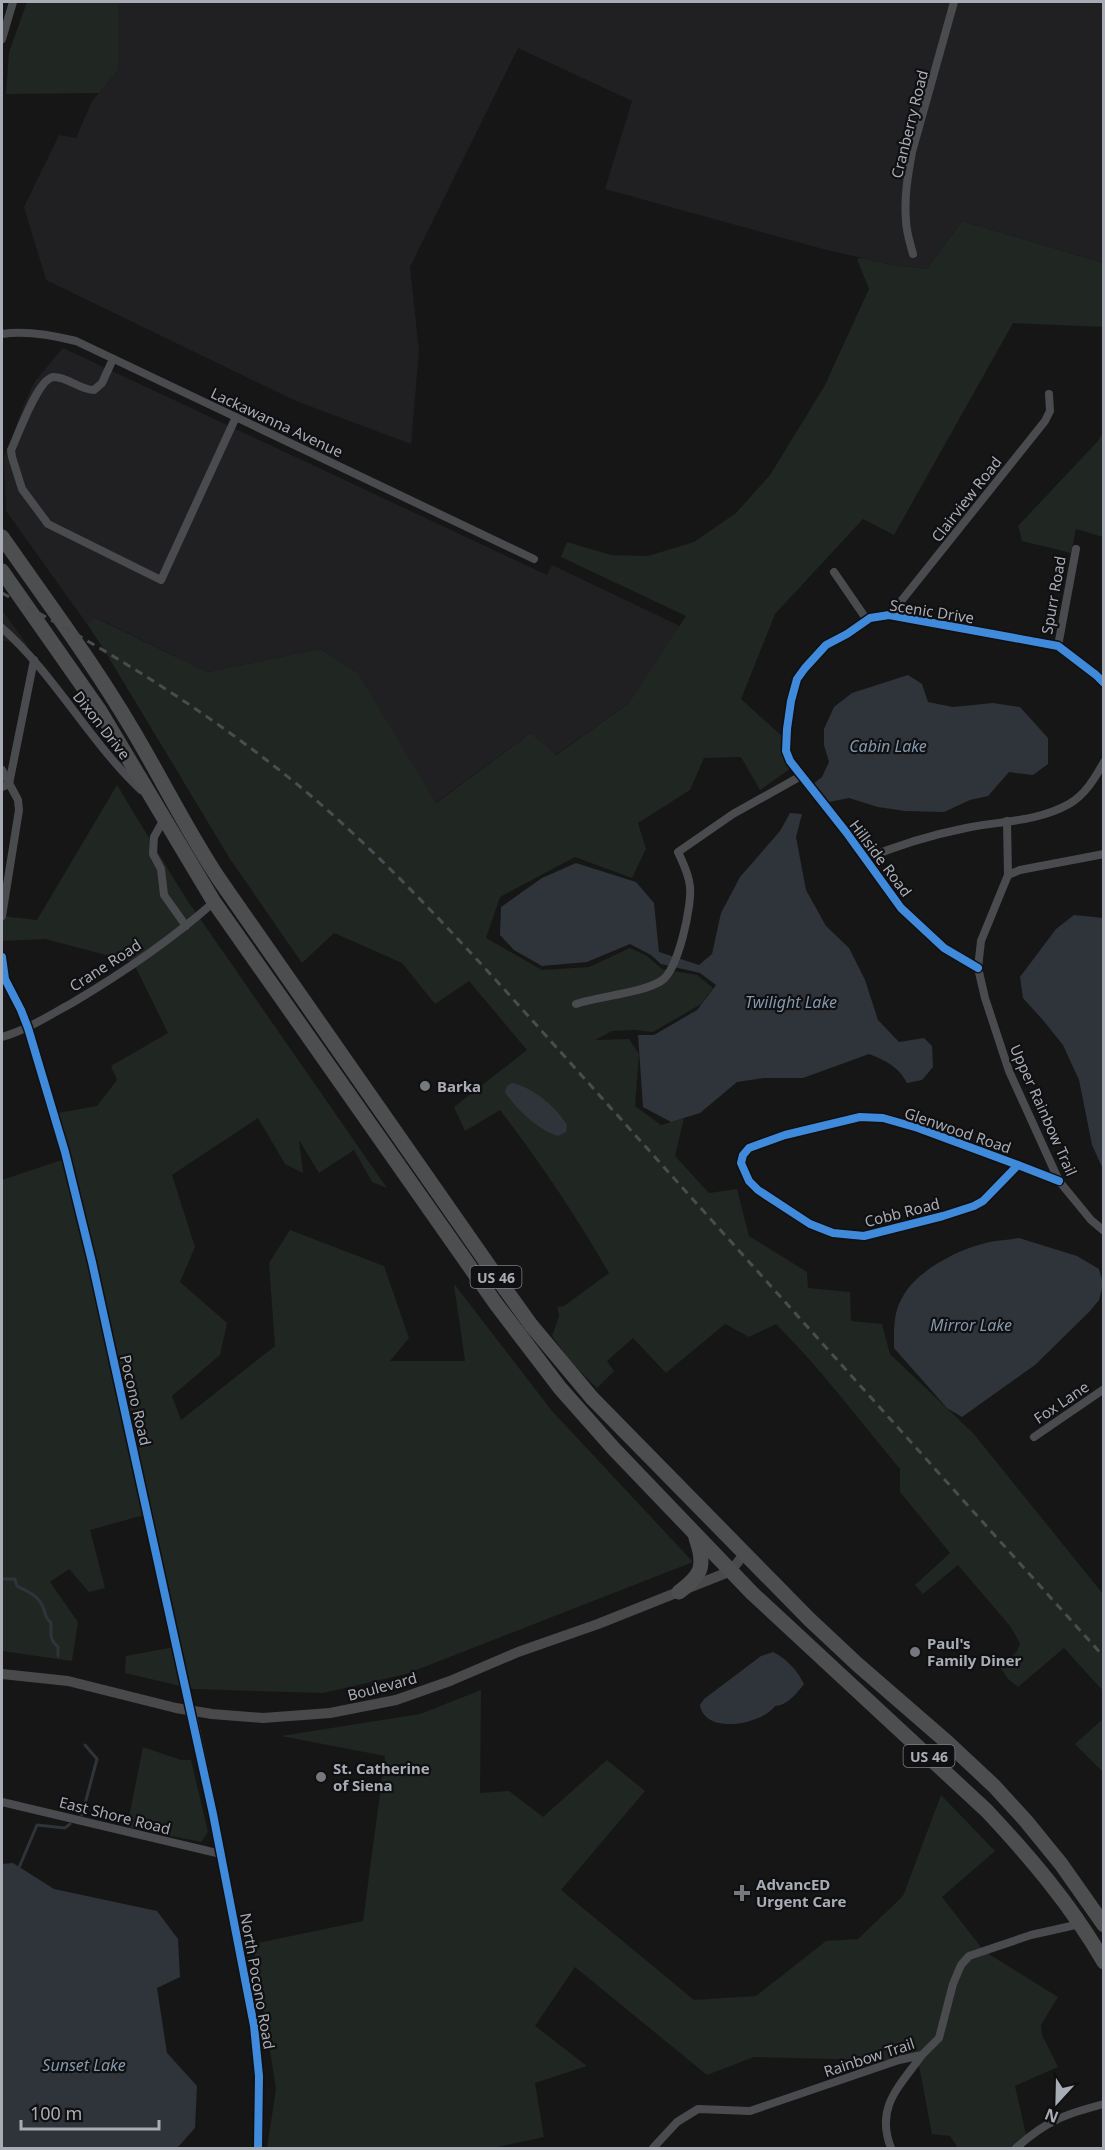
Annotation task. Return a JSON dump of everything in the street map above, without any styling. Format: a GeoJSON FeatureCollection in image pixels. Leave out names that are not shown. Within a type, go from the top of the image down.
{"type":"FeatureCollection","features":[{"type":"Feature","properties":{"kind":"highway","name":"US 46"},"geometry":{"type":"LineString","coordinates":[[2,537],[132,729],[219,879],[525,1317],[607,1414],[744,1554],[842,1650],[994,1786],[1061,1864],[1104,1925]]}},
{"type":"Feature","properties":{"kind":"highway","name":"US 46"},"geometry":{"type":"LineString","coordinates":[[2,571],[100,711],[214,902],[496,1304],[560,1389],[731,1571],[807,1645],[968,1792],[1016,1842],[1066,1903],[1104,1962]]}},
{"type":"Feature","properties":{"kind":"highway"},"geometry":{"type":"LineString","coordinates":[[679,1592],[699,1573],[702,1554],[694,1533]]}},
{"type":"Feature","properties":{"kind":"main road"},"geometry":{"type":"LineString","coordinates":[[731,1571],[744,1554]]}},
{"type":"Feature","properties":{"kind":"main road","name":"Boulevard"},"geometry":{"type":"LineString","coordinates":[[2,1674],[68,1681],[191,1710],[253,1717],[281,1717],[350,1710],[396,1700],[731,1571]]}},
{"type":"Feature","properties":{"kind":"main road","name":"Pocono Road"},"geometry":{"type":"LineString","coordinates":[[191,1710],[221,1854]]}},
{"type":"Feature","properties":{"kind":"main road","name":"North Pocono Road"},"geometry":{"type":"LineString","coordinates":[[221,1854],[257,2050],[258,2148]]}},
{"type":"Feature","properties":{"kind":"street"},"geometry":{"type":"LineString","coordinates":[[2,39],[13,2]]}},
{"type":"Feature","properties":{"kind":"street","name":"Cranberry Road"},"geometry":{"type":"LineString","coordinates":[[913,254],[906,222],[912,152],[954,2]]}},
{"type":"Feature","properties":{"kind":"street","name":"Lackawanna Avenue"},"geometry":{"type":"LineString","coordinates":[[2,334],[13,332],[52,335],[76,342],[534,559]]}},
{"type":"Feature","properties":{"kind":"street"},"geometry":{"type":"LineString","coordinates":[[113,359],[102,383],[94,390],[87,390],[54,377],[47,379],[40,388],[11,450],[12,457],[22,489],[48,524],[161,580],[236,417]]}},
{"type":"Feature","properties":{"kind":"street","name":"Clairview Road"},"geometry":{"type":"LineString","coordinates":[[892,616],[902,600],[1045,421],[1050,411],[1049,394]]}},
{"type":"Feature","properties":{"kind":"street","name":"Spurr Road"},"geometry":{"type":"LineString","coordinates":[[1058,646],[1076,549]]}},
{"type":"Feature","properties":{"kind":"street"},"geometry":{"type":"LineString","coordinates":[[834,572],[867,620]]}},
{"type":"Feature","properties":{"kind":"street","name":"Scenic Drive"},"geometry":{"type":"LineString","coordinates":[[801,776],[786,751],[791,701],[797,679],[826,645],[870,618],[892,616],[1058,646],[1104,683]]}},
{"type":"Feature","properties":{"kind":"street"},"geometry":{"type":"LineString","coordinates":[[2,628],[34,660],[5,785]]}},
{"type":"Feature","properties":{"kind":"street","name":"Dixon Drive"},"geometry":{"type":"LineString","coordinates":[[34,660],[121,771],[153,801]]}},
{"type":"Feature","properties":{"kind":"street"},"geometry":{"type":"LineString","coordinates":[[865,859],[914,840],[1007,821],[1036,818],[1069,804],[1079,797],[1104,762]]}},
{"type":"Feature","properties":{"kind":"street"},"geometry":{"type":"LineString","coordinates":[[2,770],[5,785],[18,800],[19,821],[2,916]]}},
{"type":"Feature","properties":{"kind":"street"},"geometry":{"type":"LineString","coordinates":[[576,1004],[649,986],[669,975],[685,925],[691,895],[688,876],[678,852],[733,814],[801,776]]}},
{"type":"Feature","properties":{"kind":"street","name":"Hillside Road"},"geometry":{"type":"LineString","coordinates":[[801,776],[901,908],[944,948],[978,968]]}},
{"type":"Feature","properties":{"kind":"street"},"geometry":{"type":"LineString","coordinates":[[164,819],[154,837],[153,854],[161,869],[164,895],[186,926]]}},
{"type":"Feature","properties":{"kind":"street"},"geometry":{"type":"LineString","coordinates":[[1007,821],[1008,875],[1020,870],[1104,854]]}},
{"type":"Feature","properties":{"kind":"street","name":"Upper Rainbow Trail"},"geometry":{"type":"LineString","coordinates":[[1008,875],[981,941],[978,968],[985,998],[1009,1071],[1059,1180],[1091,1220],[1104,1231]]}},
{"type":"Feature","properties":{"kind":"street","name":"Crane Road"},"geometry":{"type":"LineString","coordinates":[[2,1037],[28,1028],[117,975],[186,926],[214,902]]}},
{"type":"Feature","properties":{"kind":"street","name":"Pocono Road"},"geometry":{"type":"LineString","coordinates":[[2,957],[5,979],[28,1028],[65,1152],[92,1262],[191,1710]]}},
{"type":"Feature","properties":{"kind":"street","name":"Glenwood Road"},"geometry":{"type":"LineString","coordinates":[[743,1154],[749,1148],[785,1135],[860,1117],[883,1118],[918,1128],[1059,1180]]}},
{"type":"Feature","properties":{"kind":"street","name":"Cobb Road"},"geometry":{"type":"LineString","coordinates":[[743,1154],[741,1163],[744,1172],[758,1190],[810,1224],[823,1230],[848,1236],[876,1234],[974,1206],[983,1201],[1018,1165]]}},
{"type":"Feature","properties":{"kind":"street","name":"Fox Lane"},"geometry":{"type":"LineString","coordinates":[[1034,1437],[1104,1389]]}},
{"type":"Feature","properties":{"kind":"street","name":"East Shore Road"},"geometry":{"type":"LineString","coordinates":[[2,1802],[221,1854]]}},
{"type":"Feature","properties":{"kind":"street","name":"Rainbow Trail"},"geometry":{"type":"LineString","coordinates":[[653,2148],[677,2122],[698,2109],[750,2111],[899,2060],[922,2055],[939,2038],[953,1984],[961,1965],[969,1956],[1031,1935],[1080,1924]]}},
{"type":"Feature","properties":{"kind":"street"},"geometry":{"type":"LineString","coordinates":[[891,2148],[885,2125],[886,2109],[922,2055]]}},
{"type":"Feature","properties":{"kind":"street"},"geometry":{"type":"LineString","coordinates":[[1016,2148],[1050,2122],[1065,2115],[1104,2104]]}},
{"type":"Feature","properties":{"kind":"shaded area"},"geometry":{"type":"Polygon","coordinates":[[[27,2],[118,2],[118,70],[99,93],[6,94],[9,52],[27,2]]]}},
{"type":"Feature","properties":{"kind":"shaded area"},"geometry":{"type":"Polygon","coordinates":[[[118,2],[1103,2],[1103,263],[962,221],[927,269],[893,265],[823,249],[605,189],[632,101],[518,48],[410,267],[419,351],[411,444],[296,401],[46,280],[24,207],[59,135],[76,138],[92,101],[118,70],[118,2]]]}},
{"type":"Feature","properties":{"kind":"shaded area"},"geometry":{"type":"Polygon","coordinates":[[[962,221],[1103,263],[1103,327],[1013,323],[894,535],[863,519],[775,614],[741,699],[783,737],[790,769],[760,790],[741,757],[704,758],[690,790],[638,823],[646,849],[632,878],[575,857],[500,897],[486,938],[542,970],[589,967],[630,948],[647,956],[662,969],[697,975],[713,988],[701,1004],[653,1032],[612,1031],[595,1040],[629,1039],[639,1054],[635,1106],[661,1125],[684,1118],[675,1156],[709,1193],[737,1189],[749,1236],[807,1272],[808,1288],[850,1292],[851,1321],[882,1324],[890,1354],[973,1433],[1103,1594],[1103,1691],[1064,1648],[1018,1687],[1008,1679],[1001,1669],[1017,1651],[1020,1643],[1010,1626],[958,1565],[923,1594],[915,1585],[950,1553],[900,1492],[900,1469],[824,1377],[776,1324],[749,1337],[725,1324],[666,1373],[633,1338],[607,1361],[614,1371],[597,1388],[569,1360],[552,1336],[559,1316],[557,1307],[564,1306],[609,1273],[557,1190],[500,1110],[465,1131],[454,1107],[527,1050],[469,981],[435,1004],[402,963],[334,933],[302,963],[230,859],[87,624],[96,618],[207,672],[320,649],[358,673],[436,803],[531,733],[556,755],[628,704],[686,616],[561,557],[567,542],[611,555],[648,556],[694,542],[736,513],[770,475],[824,387],[869,289],[857,259],[927,269],[962,221]]]}},
{"type":"Feature","properties":{"kind":"shaded area"},"geometry":{"type":"Polygon","coordinates":[[[63,348],[547,575],[552,565],[680,626],[628,704],[555,755],[531,733],[435,803],[358,673],[320,649],[207,672],[97,618],[87,624],[6,511],[4,458],[35,381],[63,348]]]}},
{"type":"Feature","properties":{"kind":"shaded area"},"geometry":{"type":"Polygon","coordinates":[[[1103,432],[1103,537],[1076,529],[1071,553],[1022,541],[1018,526],[1098,441],[1103,432]]]}},
{"type":"Feature","properties":{"kind":"shaded area"},"geometry":{"type":"Polygon","coordinates":[[[2,610],[28,646],[2,640],[2,610]]]}},
{"type":"Feature","properties":{"kind":"shaded area"},"geometry":{"type":"Polygon","coordinates":[[[117,785],[185,897],[387,1188],[372,1182],[354,1150],[319,1173],[299,1140],[303,1173],[285,1164],[258,1118],[172,1175],[195,1247],[180,1282],[227,1323],[220,1355],[172,1396],[181,1420],[275,1346],[269,1263],[290,1230],[384,1266],[409,1338],[390,1361],[465,1361],[455,1285],[552,1411],[693,1562],[406,1674],[323,1693],[193,1689],[125,1673],[126,1656],[174,1647],[144,1515],[90,1530],[105,1588],[89,1592],[69,1569],[50,1582],[78,1622],[72,1661],[2,1651],[2,1180],[62,1160],[52,1114],[97,1106],[117,1080],[111,1066],[168,1033],[133,962],[45,939],[2,941],[2,916],[37,920],[117,785]]]}},
{"type":"Feature","properties":{"kind":"shaded area"},"geometry":{"type":"Polygon","coordinates":[[[481,1690],[480,1793],[509,1791],[543,1817],[607,1760],[645,1791],[561,1890],[694,2000],[756,1996],[826,1941],[858,1939],[903,1896],[941,1795],[995,1851],[942,1897],[984,1951],[1058,1997],[1041,2025],[1042,2035],[1058,2067],[1015,2086],[1027,2139],[1014,2148],[958,2148],[950,2136],[932,2134],[918,2061],[754,2057],[707,2075],[575,1967],[535,2026],[587,2066],[535,2083],[544,2137],[493,2148],[267,2148],[276,2089],[253,1944],[363,1921],[385,1756],[281,1736],[420,1714],[481,1690]]]}},
{"type":"Feature","properties":{"kind":"shaded area"},"geometry":{"type":"Polygon","coordinates":[[[1103,1719],[1103,1772],[1075,1744],[1103,1719]]]}},
{"type":"Feature","properties":{"kind":"shaded area"},"geometry":{"type":"Polygon","coordinates":[[[143,1747],[181,1760],[191,1760],[208,1832],[201,1842],[127,1827],[143,1747]]]}},
{"type":"Feature","properties":{"kind":"water","name":"Cabin Lake"},"geometry":{"type":"Polygon","coordinates":[[[908,675],[922,684],[928,702],[953,707],[993,703],[1020,707],[1048,738],[1048,764],[1033,775],[1009,772],[988,796],[970,800],[944,812],[905,811],[878,807],[849,798],[829,802],[813,784],[822,777],[829,762],[824,745],[824,729],[834,707],[852,693],[908,675]]]}},
{"type":"Feature","properties":{"kind":"water","name":"Twilight Lake"},"geometry":{"type":"Polygon","coordinates":[[[790,813],[802,814],[796,837],[806,890],[826,926],[849,948],[865,980],[878,1020],[899,1042],[924,1038],[932,1046],[933,1067],[922,1080],[907,1083],[900,1072],[891,1065],[869,1054],[803,1078],[764,1078],[737,1082],[700,1113],[671,1122],[643,1107],[638,1035],[654,1035],[697,1010],[716,985],[700,973],[661,964],[651,955],[630,944],[587,962],[542,966],[514,950],[500,935],[501,907],[542,878],[576,863],[636,882],[654,903],[659,952],[699,965],[712,954],[721,913],[740,877],[780,831],[790,813]]]}},
{"type":"Feature","properties":{"kind":"water"},"geometry":{"type":"Polygon","coordinates":[[[1074,915],[1103,918],[1103,1169],[1092,1145],[1079,1080],[1063,1045],[1023,998],[1020,977],[1056,929],[1074,915]]]}},
{"type":"Feature","properties":{"kind":"water"},"geometry":{"type":"Polygon","coordinates":[[[512,1083],[536,1093],[550,1105],[567,1125],[566,1132],[558,1136],[528,1118],[505,1092],[507,1086],[512,1083]]]}},
{"type":"Feature","properties":{"kind":"water","name":"Mirror Lake"},"geometry":{"type":"Polygon","coordinates":[[[1019,1238],[1077,1256],[1099,1269],[1103,1284],[1099,1300],[1035,1365],[962,1417],[947,1408],[894,1348],[897,1310],[902,1298],[916,1280],[948,1257],[971,1247],[1019,1238]]]}},
{"type":"Feature","properties":{"kind":"water"},"geometry":{"type":"Polygon","coordinates":[[[773,1652],[791,1665],[804,1684],[792,1698],[775,1706],[759,1718],[747,1722],[723,1724],[712,1721],[704,1715],[700,1705],[704,1699],[761,1656],[773,1652]]]}},
{"type":"Feature","properties":{"kind":"water","name":"Sunset Lake"},"geometry":{"type":"Polygon","coordinates":[[[13,1863],[54,1889],[157,1911],[178,1939],[180,1977],[157,1988],[167,2053],[197,2086],[195,2128],[177,2148],[2,2148],[2,1864],[13,1863]]]}},
{"type":"Feature","properties":{"kind":"waterway"},"geometry":{"type":"LineString","coordinates":[[2,1579],[15,1579],[17,1586],[40,1602],[51,1623],[51,1636],[58,1647],[58,1656]]}},
{"type":"Feature","properties":{"kind":"waterway"},"geometry":{"type":"LineString","coordinates":[[82,1815],[97,1759],[85,1745]]}},
{"type":"Feature","properties":{"kind":"waterway"},"geometry":{"type":"LineString","coordinates":[[18,1870],[37,1825],[65,1828],[70,1824]]}},
{"type":"Feature","properties":{"kind":"railway"},"geometry":{"type":"LineString","coordinates":[[2,593],[117,659],[228,731],[298,785],[379,858],[504,989],[1104,1657]]}},
{"type":"Feature","properties":{"kind":"cycle path"},"geometry":{"type":"LineString","coordinates":[[978,968],[944,948],[901,908],[846,832],[790,761],[786,751],[787,729],[797,679],[826,645],[870,618],[889,615],[1058,646],[1104,683]]}},
{"type":"Feature","properties":{"kind":"cycle path"},"geometry":{"type":"LineString","coordinates":[[2,957],[5,979],[28,1028],[65,1152],[92,1262],[213,1814],[254,2026],[259,2076],[258,2148]]}},
{"type":"Feature","properties":{"kind":"cycle path"},"geometry":{"type":"LineString","coordinates":[[1018,1165],[983,1201],[974,1206],[864,1236],[833,1233],[810,1224],[758,1190],[749,1181],[741,1163],[743,1155],[749,1148],[785,1135],[860,1117],[883,1118],[918,1128],[1018,1165],[1059,1181]]}},
{"type":"Feature","properties":{"kind":"place","name":"Barka"},"geometry":{"type":"Point","coordinates":[425,1086]}},
{"type":"Feature","properties":{"kind":"place","name":"Paul's Family Diner"},"geometry":{"type":"Point","coordinates":[915,1652]}},
{"type":"Feature","properties":{"kind":"place","name":"St. Catherine of Siena"},"geometry":{"type":"Point","coordinates":[321,1777]}},
{"type":"Feature","properties":{"kind":"place","name":"AdvancED Urgent Care"},"geometry":{"type":"Point","coordinates":[742,1893]}}]}
